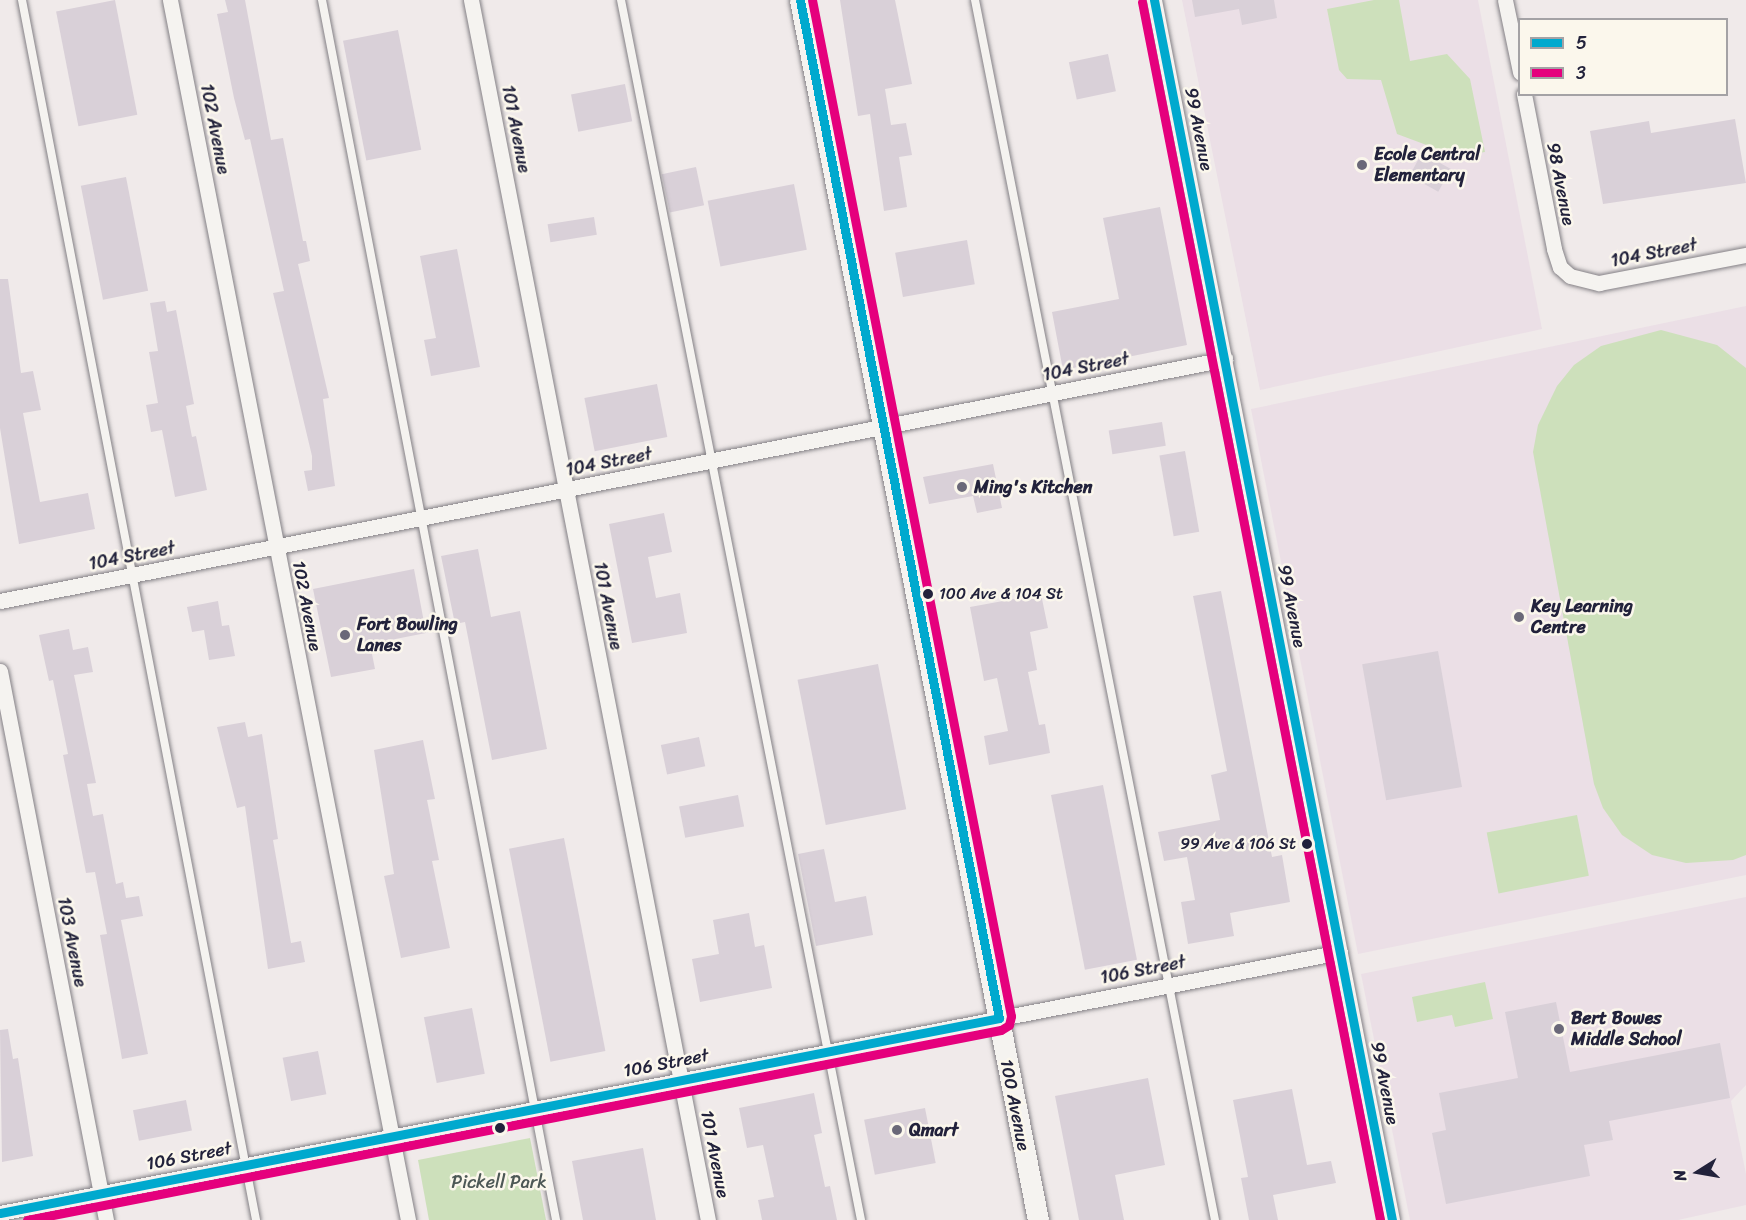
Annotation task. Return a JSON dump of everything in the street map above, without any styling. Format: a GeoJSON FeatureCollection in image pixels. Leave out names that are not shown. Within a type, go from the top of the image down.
{"type":"FeatureCollection","features":[{"type":"Feature","properties":{"kind":"main road","name":"100 Avenue"},"geometry":{"type":"LineString","coordinates":[[800,0],[1038,1220]]}},
{"type":"Feature","properties":{"kind":"street","name":"102 Avenue"},"geometry":{"type":"LineString","coordinates":[[170,0],[408,1220]]}},
{"type":"Feature","properties":{"kind":"street","name":"101 Avenue"},"geometry":{"type":"LineString","coordinates":[[471,0],[708,1220]]}},
{"type":"Feature","properties":{"kind":"street","name":"99 Avenue"},"geometry":{"type":"LineString","coordinates":[[1154,0],[1392,1220]]}},
{"type":"Feature","properties":{"kind":"street"},"geometry":{"type":"LineString","coordinates":[[1506,0],[1518,62]]}},
{"type":"Feature","properties":{"kind":"street","name":"98 Avenue"},"geometry":{"type":"LineString","coordinates":[[1524,96],[1554,249],[1560,267],[1570,276]]}},
{"type":"Feature","properties":{"kind":"street","name":"104 Street"},"geometry":{"type":"LineString","coordinates":[[1570,276],[1599,283],[1746,255]]}},
{"type":"Feature","properties":{"kind":"street","name":"104 Street"},"geometry":{"type":"LineString","coordinates":[[0,601],[1225,359]]}},
{"type":"Feature","properties":{"kind":"street","name":"103 Avenue"},"geometry":{"type":"LineString","coordinates":[[0,671],[106,1220]]}},
{"type":"Feature","properties":{"kind":"street","name":"106 Street"},"geometry":{"type":"LineString","coordinates":[[0,1213],[1340,952]]}},
{"type":"Feature","properties":{"kind":"lane"},"geometry":{"type":"LineString","coordinates":[[22,0],[256,1220]]}},
{"type":"Feature","properties":{"kind":"lane"},"geometry":{"type":"LineString","coordinates":[[322,0],[556,1220]]}},
{"type":"Feature","properties":{"kind":"lane"},"geometry":{"type":"LineString","coordinates":[[621,0],[861,1220]]}},
{"type":"Feature","properties":{"kind":"lane"},"geometry":{"type":"LineString","coordinates":[[975,0],[1215,1220]]}},
{"type":"Feature","properties":{"kind":"shaded area","name":"Ecole Central Elementary"},"geometry":{"type":"Polygon","coordinates":[[[1182,0],[1478,0],[1542,329],[1260,390],[1182,0]]]}},
{"type":"Feature","properties":{"kind":"shaded area","name":"Key Learning Centre"},"geometry":{"type":"Polygon","coordinates":[[[1746,306],[1746,875],[1358,954],[1251,409],[1746,306]]]}},
{"type":"Feature","properties":{"kind":"shaded area","name":"Bert Bowes Middle School"},"geometry":{"type":"Polygon","coordinates":[[[1746,897],[1746,1085],[1731,1101],[1746,1174],[1746,1205],[1678,1220],[1410,1220],[1361,974],[1746,897]]]}},
{"type":"Feature","properties":{"kind":"green space"},"geometry":{"type":"Polygon","coordinates":[[[1374,0],[1399,0],[1410,61],[1447,54],[1470,79],[1485,152],[1456,156],[1397,134],[1381,80],[1347,79],[1339,70],[1327,9],[1374,0]]]}},
{"type":"Feature","properties":{"kind":"green space"},"geometry":{"type":"Polygon","coordinates":[[[1661,330],[1717,345],[1746,368],[1746,855],[1733,860],[1686,863],[1652,855],[1622,835],[1603,808],[1594,784],[1533,452],[1538,425],[1557,386],[1574,365],[1601,346],[1661,330]]]}},
{"type":"Feature","properties":{"kind":"green space"},"geometry":{"type":"Polygon","coordinates":[[[1577,815],[1589,876],[1499,893],[1487,833],[1577,815]]]}},
{"type":"Feature","properties":{"kind":"green space"},"geometry":{"type":"Polygon","coordinates":[[[1485,982],[1493,1019],[1455,1027],[1452,1015],[1417,1022],[1412,997],[1485,982]]]}},
{"type":"Feature","properties":{"kind":"green space","name":"Pickell Park"},"geometry":{"type":"Polygon","coordinates":[[[530,1138],[546,1220],[429,1220],[418,1160],[530,1138]]]}},
{"type":"Feature","properties":{"kind":"building"},"geometry":{"type":"Polygon","coordinates":[[[115,0],[137,115],[78,126],[56,11],[115,0]]]}},
{"type":"Feature","properties":{"kind":"building"},"geometry":{"type":"Polygon","coordinates":[[[225,0],[245,0],[271,140],[283,138],[303,241],[306,241],[310,261],[298,264],[329,398],[323,399],[335,486],[308,491],[304,471],[312,470],[312,456],[273,293],[284,291],[250,139],[245,140],[234,98],[217,14],[228,12],[225,0]]]}},
{"type":"Feature","properties":{"kind":"building"},"geometry":{"type":"Polygon","coordinates":[[[840,0],[895,0],[912,84],[885,89],[891,125],[906,123],[912,155],[899,157],[907,207],[884,211],[870,114],[858,116],[840,0]]]}},
{"type":"Feature","properties":{"kind":"building"},"geometry":{"type":"Polygon","coordinates":[[[1192,0],[1274,0],[1277,18],[1242,25],[1239,9],[1195,17],[1192,0]]]}},
{"type":"Feature","properties":{"kind":"building"},"geometry":{"type":"Polygon","coordinates":[[[398,30],[421,150],[366,160],[343,41],[398,30]]]}},
{"type":"Feature","properties":{"kind":"building"},"geometry":{"type":"Polygon","coordinates":[[[1108,54],[1116,91],[1077,99],[1069,62],[1108,54]]]}},
{"type":"Feature","properties":{"kind":"building"},"geometry":{"type":"Polygon","coordinates":[[[625,84],[632,121],[578,132],[571,94],[625,84]]]}},
{"type":"Feature","properties":{"kind":"building"},"geometry":{"type":"Polygon","coordinates":[[[1735,119],[1746,183],[1603,204],[1590,131],[1649,121],[1651,133],[1735,119]]]}},
{"type":"Feature","properties":{"kind":"building"},"geometry":{"type":"Polygon","coordinates":[[[1422,153],[1451,169],[1438,192],[1409,176],[1422,153]]]}},
{"type":"Feature","properties":{"kind":"building"},"geometry":{"type":"Polygon","coordinates":[[[696,167],[704,205],[670,212],[662,174],[696,167]]]}},
{"type":"Feature","properties":{"kind":"building"},"geometry":{"type":"Polygon","coordinates":[[[126,177],[148,291],[103,300],[81,186],[126,177]]]}},
{"type":"Feature","properties":{"kind":"building"},"geometry":{"type":"Polygon","coordinates":[[[794,184],[807,250],[720,267],[708,201],[794,184]]]}},
{"type":"Feature","properties":{"kind":"building"},"geometry":{"type":"Polygon","coordinates":[[[1160,207],[1187,345],[1063,370],[1052,312],[1119,299],[1103,218],[1160,207]]]}},
{"type":"Feature","properties":{"kind":"building"},"geometry":{"type":"Polygon","coordinates":[[[594,217],[597,235],[550,242],[548,224],[594,217]]]}},
{"type":"Feature","properties":{"kind":"building"},"geometry":{"type":"Polygon","coordinates":[[[967,240],[975,284],[903,297],[895,253],[967,240]]]}},
{"type":"Feature","properties":{"kind":"building"},"geometry":{"type":"Polygon","coordinates":[[[457,249],[480,367],[431,376],[424,340],[436,338],[420,256],[457,249]]]}},
{"type":"Feature","properties":{"kind":"building"},"geometry":{"type":"Polygon","coordinates":[[[0,279],[8,279],[21,373],[33,371],[41,410],[23,413],[40,502],[88,493],[95,529],[19,544],[0,428],[0,279]]]}},
{"type":"Feature","properties":{"kind":"building"},"geometry":{"type":"Polygon","coordinates":[[[165,301],[167,312],[176,310],[194,404],[186,406],[192,437],[196,436],[207,490],[175,497],[162,430],[151,432],[146,405],[158,403],[149,352],[158,351],[150,303],[165,301]]]}},
{"type":"Feature","properties":{"kind":"building"},"geometry":{"type":"Polygon","coordinates":[[[657,384],[667,437],[595,451],[584,398],[657,384]]]}},
{"type":"Feature","properties":{"kind":"building"},"geometry":{"type":"Polygon","coordinates":[[[1162,422],[1166,446],[1112,454],[1109,430],[1162,422]]]}},
{"type":"Feature","properties":{"kind":"building"},"geometry":{"type":"Polygon","coordinates":[[[1185,451],[1199,532],[1174,536],[1159,456],[1185,451]]]}},
{"type":"Feature","properties":{"kind":"building","name":"Ming's Kitchen"},"geometry":{"type":"Polygon","coordinates":[[[993,464],[1002,508],[977,513],[973,496],[929,504],[923,477],[993,464]]]}},
{"type":"Feature","properties":{"kind":"building"},"geometry":{"type":"Polygon","coordinates":[[[664,513],[672,552],[648,557],[656,598],[680,593],[687,633],[632,643],[609,524],[664,513]]]}},
{"type":"Feature","properties":{"kind":"building"},"geometry":{"type":"Polygon","coordinates":[[[478,549],[491,617],[520,611],[547,749],[492,760],[465,622],[455,624],[441,556],[478,549]]]}},
{"type":"Feature","properties":{"kind":"building"},"geometry":{"type":"Polygon","coordinates":[[[414,569],[426,633],[370,644],[375,669],[331,677],[313,589],[414,569]]]}},
{"type":"Feature","properties":{"kind":"building"},"geometry":{"type":"Polygon","coordinates":[[[1221,591],[1272,857],[1282,855],[1290,902],[1230,913],[1234,936],[1188,944],[1181,902],[1195,900],[1187,857],[1164,861],[1158,832],[1220,820],[1211,775],[1227,771],[1193,596],[1221,591]]]}},
{"type":"Feature","properties":{"kind":"building"},"geometry":{"type":"Polygon","coordinates":[[[1041,594],[1048,628],[1030,632],[1037,670],[1028,672],[1039,725],[1045,724],[1050,753],[989,765],[984,736],[1008,731],[997,678],[984,681],[970,607],[1041,594]]]}},
{"type":"Feature","properties":{"kind":"building"},"geometry":{"type":"Polygon","coordinates":[[[218,601],[222,626],[229,625],[235,656],[209,660],[204,630],[192,632],[187,607],[218,601]]]}},
{"type":"Feature","properties":{"kind":"building"},"geometry":{"type":"Polygon","coordinates":[[[69,629],[73,650],[88,647],[93,672],[74,675],[96,783],[87,784],[93,816],[103,814],[116,884],[123,882],[126,898],[139,896],[143,916],[121,920],[148,1054],[122,1059],[100,935],[107,934],[95,872],[86,873],[63,755],[68,754],[53,680],[49,681],[39,635],[69,629]]]}},
{"type":"Feature","properties":{"kind":"building"},"geometry":{"type":"Polygon","coordinates":[[[1438,651],[1462,787],[1386,800],[1362,664],[1438,651]]]}},
{"type":"Feature","properties":{"kind":"building"},"geometry":{"type":"Polygon","coordinates":[[[878,664],[906,809],[826,825],[798,680],[878,664]]]}},
{"type":"Feature","properties":{"kind":"building"},"geometry":{"type":"Polygon","coordinates":[[[245,722],[248,737],[262,734],[278,839],[273,840],[291,943],[301,941],[305,962],[268,969],[245,806],[237,808],[217,727],[245,722]]]}},
{"type":"Feature","properties":{"kind":"building"},"geometry":{"type":"Polygon","coordinates":[[[699,737],[705,766],[667,774],[661,745],[699,737]]]}},
{"type":"Feature","properties":{"kind":"building"},"geometry":{"type":"Polygon","coordinates":[[[423,740],[435,799],[427,800],[439,860],[432,861],[450,948],[401,958],[384,876],[394,874],[374,750],[423,740]]]}},
{"type":"Feature","properties":{"kind":"building"},"geometry":{"type":"Polygon","coordinates":[[[1103,785],[1137,960],[1085,970],[1051,795],[1103,785]]]}},
{"type":"Feature","properties":{"kind":"building"},"geometry":{"type":"Polygon","coordinates":[[[738,795],[744,826],[685,838],[679,806],[738,795]]]}},
{"type":"Feature","properties":{"kind":"building"},"geometry":{"type":"Polygon","coordinates":[[[564,838],[605,1051],[550,1062],[509,849],[564,838]]]}},
{"type":"Feature","properties":{"kind":"building"},"geometry":{"type":"Polygon","coordinates":[[[824,849],[835,902],[866,896],[873,935],[816,946],[798,854],[824,849]]]}},
{"type":"Feature","properties":{"kind":"building"},"geometry":{"type":"Polygon","coordinates":[[[749,913],[755,947],[764,945],[772,988],[700,1002],[692,959],[719,954],[713,920],[749,913]]]}},
{"type":"Feature","properties":{"kind":"building"},"geometry":{"type":"Polygon","coordinates":[[[1556,1002],[1570,1072],[1720,1043],[1730,1098],[1609,1121],[1613,1140],[1584,1145],[1590,1176],[1446,1204],[1432,1133],[1446,1130],[1439,1093],[1518,1078],[1505,1012],[1556,1002]]]}},
{"type":"Feature","properties":{"kind":"building"},"geometry":{"type":"Polygon","coordinates":[[[472,1008],[485,1074],[437,1083],[424,1017],[472,1008]]]}},
{"type":"Feature","properties":{"kind":"building"},"geometry":{"type":"Polygon","coordinates":[[[8,1029],[13,1059],[18,1058],[33,1156],[2,1162],[0,1030],[8,1029]]]}},
{"type":"Feature","properties":{"kind":"building"},"geometry":{"type":"Polygon","coordinates":[[[318,1051],[326,1094],[291,1101],[283,1058],[318,1051]]]}},
{"type":"Feature","properties":{"kind":"building"},"geometry":{"type":"Polygon","coordinates":[[[1148,1078],[1165,1165],[1115,1175],[1124,1220],[1079,1220],[1055,1096],[1148,1078]]]}},
{"type":"Feature","properties":{"kind":"building"},"geometry":{"type":"Polygon","coordinates":[[[1292,1089],[1307,1165],[1331,1161],[1336,1183],[1273,1195],[1278,1220],[1249,1220],[1241,1178],[1248,1177],[1233,1100],[1292,1089]]]}},
{"type":"Feature","properties":{"kind":"building"},"geometry":{"type":"Polygon","coordinates":[[[814,1093],[822,1133],[814,1135],[825,1187],[830,1186],[837,1220],[762,1220],[758,1200],[774,1197],[763,1145],[747,1148],[739,1108],[814,1093]]]}},
{"type":"Feature","properties":{"kind":"building"},"geometry":{"type":"Polygon","coordinates":[[[186,1100],[192,1130],[139,1141],[133,1110],[186,1100]]]}},
{"type":"Feature","properties":{"kind":"building"},"geometry":{"type":"Polygon","coordinates":[[[925,1108],[936,1163],[875,1175],[864,1120],[925,1108]]]}},
{"type":"Feature","properties":{"kind":"building"},"geometry":{"type":"Polygon","coordinates":[[[643,1148],[656,1220],[583,1220],[572,1161],[643,1148]]]}},
{"type":"Feature","properties":{"kind":"transit line","name":"5"},"geometry":{"type":"LineString","coordinates":[[0,1213],[999,1018],[800,0]]}},
{"type":"Feature","properties":{"kind":"transit line","name":"3"},"geometry":{"type":"LineString","coordinates":[[27,1220],[1001,1030],[1009,1025],[1011,1016],[812,0]]}},
{"type":"Feature","properties":{"kind":"transit line","name":"5"},"geometry":{"type":"LineString","coordinates":[[1154,0],[1392,1220]]}},
{"type":"Feature","properties":{"kind":"transit line","name":"3"},"geometry":{"type":"LineString","coordinates":[[1142,2],[1380,1220]]}},
{"type":"Feature","properties":{"kind":"place","name":"Ecole Central Elementary"},"geometry":{"type":"Point","coordinates":[1362,165]}},
{"type":"Feature","properties":{"kind":"place","name":"Ming's Kitchen"},"geometry":{"type":"Point","coordinates":[962,487]}},
{"type":"Feature","properties":{"kind":"place","name":"100 Ave & 104 St"},"geometry":{"type":"Point","coordinates":[928,594]}},
{"type":"Feature","properties":{"kind":"place","name":"Key Learning Centre"},"geometry":{"type":"Point","coordinates":[1519,617]}},
{"type":"Feature","properties":{"kind":"place","name":"Fort Bowling Lanes"},"geometry":{"type":"Point","coordinates":[345,635]}},
{"type":"Feature","properties":{"kind":"place","name":"99 Ave & 106 St"},"geometry":{"type":"Point","coordinates":[1307,844]}},
{"type":"Feature","properties":{"kind":"place","name":"Bert Bowes Middle School"},"geometry":{"type":"Point","coordinates":[1559,1029]}},
{"type":"Feature","properties":{"kind":"place","name":"Qmart"},"geometry":{"type":"Point","coordinates":[897,1130]}}]}
